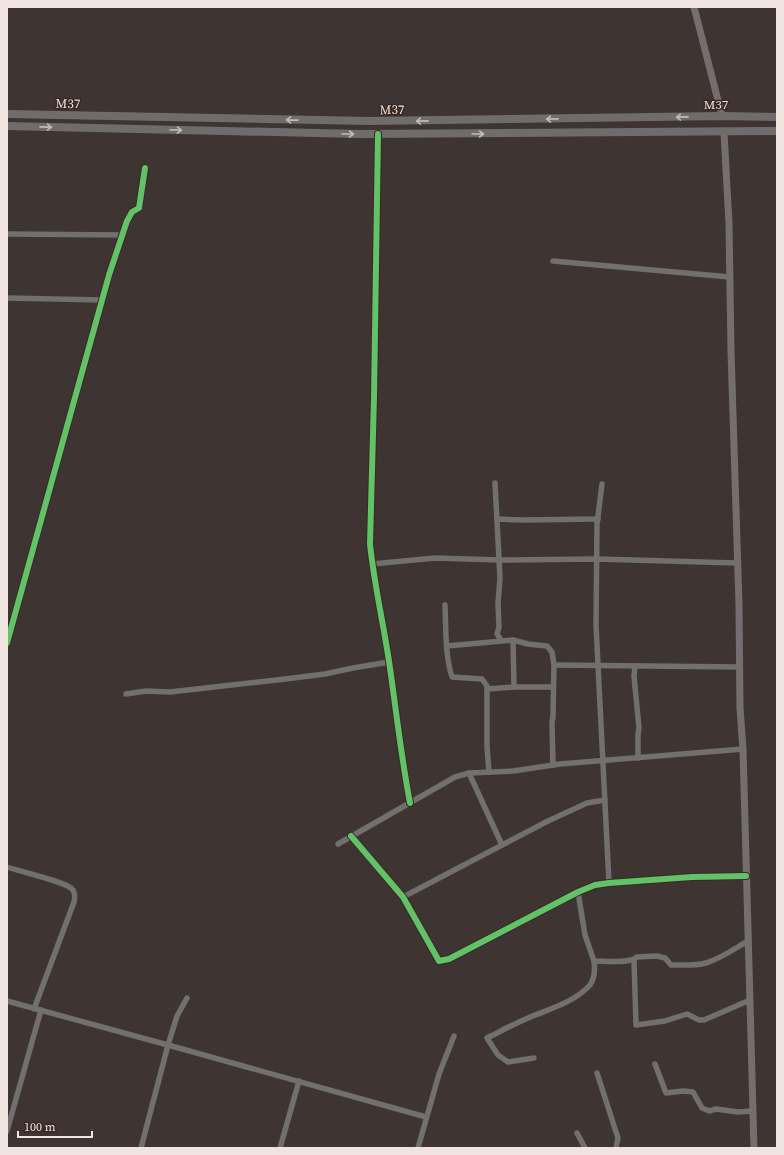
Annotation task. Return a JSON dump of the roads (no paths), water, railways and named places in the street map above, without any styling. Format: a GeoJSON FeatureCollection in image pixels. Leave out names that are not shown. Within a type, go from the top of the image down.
{"type":"FeatureCollection","features":[{"type":"Feature","properties":{"kind":"highway","name":"M37"},"geometry":{"type":"LineString","coordinates":[[7,114],[370,122],[722,116],[777,117]]}},
{"type":"Feature","properties":{"kind":"highway"},"geometry":{"type":"LineString","coordinates":[[128,116],[128,129]]}},
{"type":"Feature","properties":{"kind":"highway","name":"M37"},"geometry":{"type":"LineString","coordinates":[[7,126],[311,134],[777,131]]}},
{"type":"Feature","properties":{"kind":"main road"},"geometry":{"type":"LineString","coordinates":[[694,7],[722,116]]}},
{"type":"Feature","properties":{"kind":"main road"},"geometry":{"type":"LineString","coordinates":[[724,132],[730,277],[740,708],[743,749],[754,1148]]}},
{"type":"Feature","properties":{"kind":"street"},"geometry":{"type":"LineString","coordinates":[[378,134],[370,544],[372,564],[389,662],[402,762],[410,803]]}},
{"type":"Feature","properties":{"kind":"street"},"geometry":{"type":"LineString","coordinates":[[7,643],[102,300],[127,221],[132,212],[139,208],[145,168]]}},
{"type":"Feature","properties":{"kind":"street"},"geometry":{"type":"LineString","coordinates":[[7,234],[122,235]]}},
{"type":"Feature","properties":{"kind":"street"},"geometry":{"type":"LineString","coordinates":[[553,261],[730,277]]}},
{"type":"Feature","properties":{"kind":"street"},"geometry":{"type":"LineString","coordinates":[[7,298],[102,300]]}},
{"type":"Feature","properties":{"kind":"street"},"geometry":{"type":"LineString","coordinates":[[495,483],[500,578],[499,627],[497,634],[501,640]]}},
{"type":"Feature","properties":{"kind":"street"},"geometry":{"type":"LineString","coordinates":[[602,484],[598,518],[596,625],[609,883]]}},
{"type":"Feature","properties":{"kind":"street"},"geometry":{"type":"LineString","coordinates":[[497,519],[523,520],[598,518]]}},
{"type":"Feature","properties":{"kind":"street"},"geometry":{"type":"LineString","coordinates":[[372,564],[435,558],[499,560],[597,559],[737,563]]}},
{"type":"Feature","properties":{"kind":"street"},"geometry":{"type":"LineString","coordinates":[[445,605],[447,646],[452,677],[482,679],[487,686],[489,772]]}},
{"type":"Feature","properties":{"kind":"street"},"geometry":{"type":"LineString","coordinates":[[447,646],[501,640],[513,640],[528,644],[547,646],[552,652],[554,665],[554,716],[552,724],[553,765]]}},
{"type":"Feature","properties":{"kind":"street"},"geometry":{"type":"LineString","coordinates":[[513,640],[514,687]]}},
{"type":"Feature","properties":{"kind":"street"},"geometry":{"type":"LineString","coordinates":[[126,694],[146,691],[170,692],[277,680],[325,674],[389,662]]}},
{"type":"Feature","properties":{"kind":"street"},"geometry":{"type":"LineString","coordinates":[[554,665],[740,667]]}},
{"type":"Feature","properties":{"kind":"street"},"geometry":{"type":"LineString","coordinates":[[635,666],[634,676],[639,728],[638,758]]}},
{"type":"Feature","properties":{"kind":"street"},"geometry":{"type":"LineString","coordinates":[[487,689],[553,687]]}},
{"type":"Feature","properties":{"kind":"street"},"geometry":{"type":"LineString","coordinates":[[338,844],[456,777],[469,773],[514,771],[553,765],[743,749]]}},
{"type":"Feature","properties":{"kind":"street"},"geometry":{"type":"LineString","coordinates":[[469,773],[502,845]]}},
{"type":"Feature","properties":{"kind":"street"},"geometry":{"type":"LineString","coordinates":[[404,897],[548,821],[582,806],[605,800]]}},
{"type":"Feature","properties":{"kind":"street"},"geometry":{"type":"LineString","coordinates":[[351,836],[404,897],[438,961],[449,959],[578,892],[595,886],[609,883],[692,877],[746,876]]}},
{"type":"Feature","properties":{"kind":"street"},"geometry":{"type":"LineString","coordinates":[[7,867],[65,884],[74,890],[74,902],[34,1009]]}},
{"type":"Feature","properties":{"kind":"street"},"geometry":{"type":"LineString","coordinates":[[534,1058],[508,1062],[498,1055],[487,1038],[527,1018],[563,1004],[591,984],[595,973],[594,961],[585,935],[578,892]]}},
{"type":"Feature","properties":{"kind":"street"},"geometry":{"type":"LineString","coordinates":[[594,961],[634,960],[637,957],[656,956],[665,958],[671,965],[686,966],[704,964],[748,941]]}},
{"type":"Feature","properties":{"kind":"street"},"geometry":{"type":"LineString","coordinates":[[634,960],[636,1025],[666,1021],[687,1014],[699,1020],[704,1020],[750,1000]]}},
{"type":"Feature","properties":{"kind":"street"},"geometry":{"type":"LineString","coordinates":[[141,1148],[177,1016],[188,998]]}},
{"type":"Feature","properties":{"kind":"street"},"geometry":{"type":"LineString","coordinates":[[7,1001],[426,1117]]}},
{"type":"Feature","properties":{"kind":"street"},"geometry":{"type":"LineString","coordinates":[[7,1131],[41,1010]]}},
{"type":"Feature","properties":{"kind":"street"},"geometry":{"type":"LineString","coordinates":[[418,1148],[439,1074],[454,1036]]}},
{"type":"Feature","properties":{"kind":"street"},"geometry":{"type":"LineString","coordinates":[[655,1064],[666,1093],[683,1091],[693,1092],[702,1108],[708,1111],[753,1111]]}},
{"type":"Feature","properties":{"kind":"street"},"geometry":{"type":"LineString","coordinates":[[597,1073],[618,1138],[616,1148]]}},
{"type":"Feature","properties":{"kind":"street"},"geometry":{"type":"LineString","coordinates":[[280,1148],[299,1081]]}},
{"type":"Feature","properties":{"kind":"street"},"geometry":{"type":"LineString","coordinates":[[577,1133],[585,1148]]}}]}
